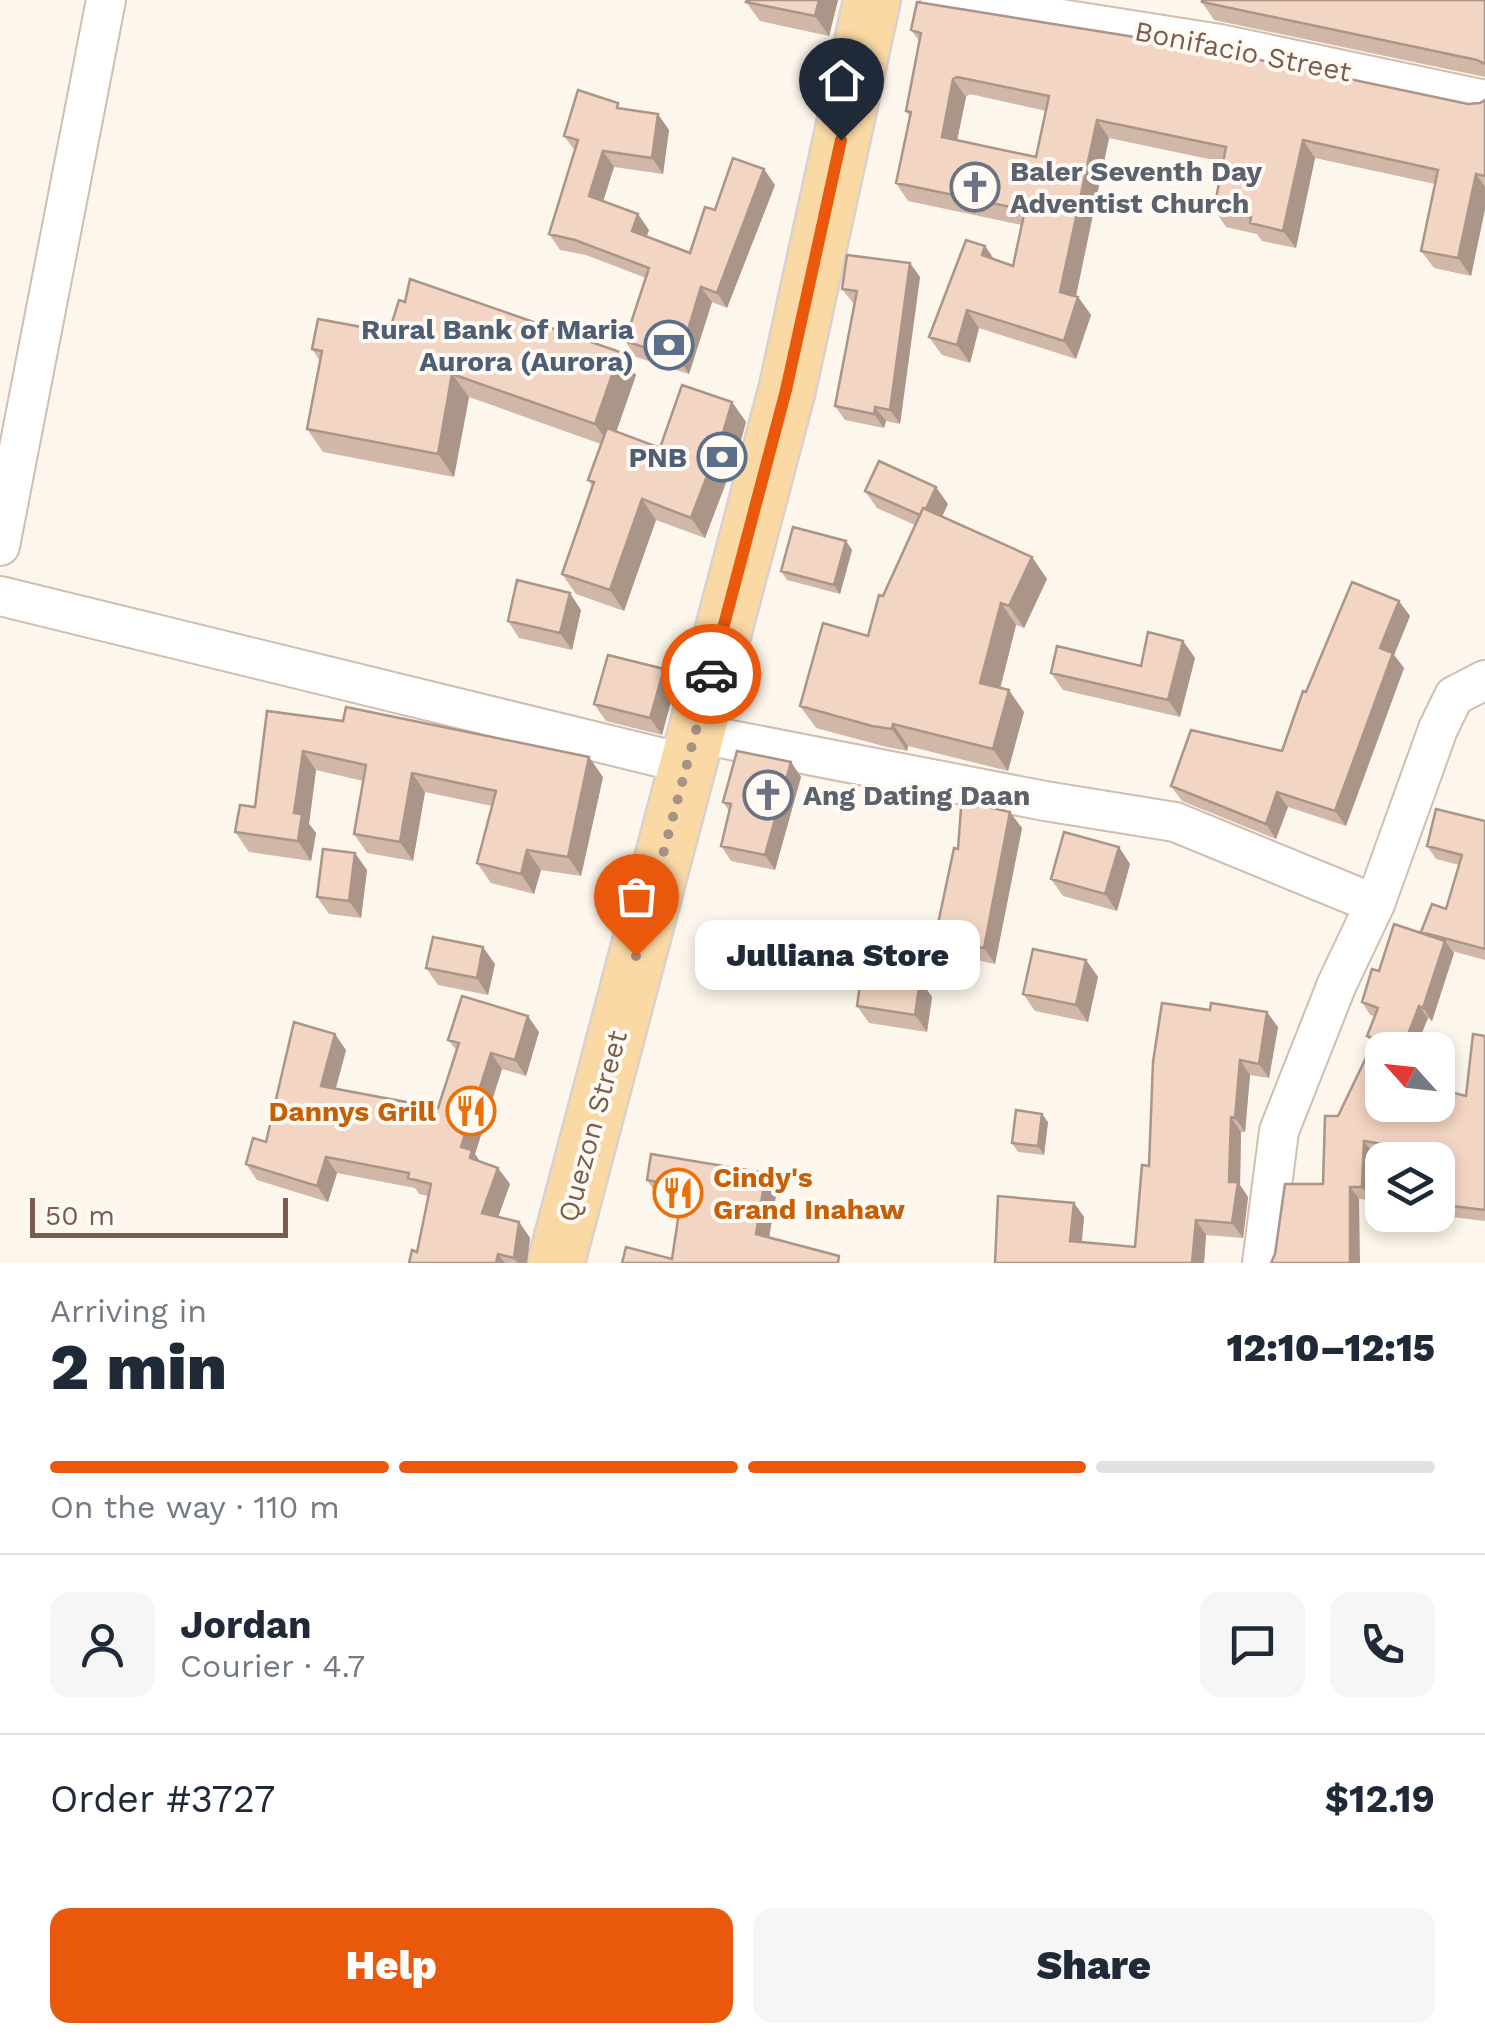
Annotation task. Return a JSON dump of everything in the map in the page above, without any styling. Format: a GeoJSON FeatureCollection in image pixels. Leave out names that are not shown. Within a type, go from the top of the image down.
{"type":"FeatureCollection","features":[{"type":"Feature","properties":{"kind":"main road","name":"Quezon Street"},"geometry":{"type":"LineString","coordinates":[[556,1263],[786,390],[872,0]]}},
{"type":"Feature","properties":{"kind":"street"},"geometry":{"type":"LineString","coordinates":[[0,546],[106,0]]}},
{"type":"Feature","properties":{"kind":"street","name":"Bonifacio Street"},"geometry":{"type":"LineString","coordinates":[[940,0],[1220,44],[1485,100]]}},
{"type":"Feature","properties":{"kind":"street"},"geometry":{"type":"LineString","coordinates":[[0,596],[691,748],[1175,822],[1375,904]]}},
{"type":"Feature","properties":{"kind":"street"},"geometry":{"type":"LineString","coordinates":[[1262,1263],[1279,1131],[1337,984],[1375,904],[1446,713],[1454,696],[1485,680]]}},
{"type":"Feature","properties":{"kind":"building"},"geometry":{"type":"Polygon","coordinates":[[[747,0],[819,0],[815,16],[747,0]]]}},
{"type":"Feature","properties":{"kind":"building"},"geometry":{"type":"Polygon","coordinates":[[[1202,0],[1485,0],[1485,64],[1477,60],[1202,0]]]}},
{"type":"Feature","properties":{"kind":"building"},"geometry":{"type":"Polygon","coordinates":[[[917,2],[1203,48],[1468,104],[1485,100],[1485,176],[1476,174],[1458,258],[1421,251],[1438,170],[1303,140],[1283,231],[1250,223],[1251,217],[1214,209],[1226,147],[1097,120],[1060,292],[1078,297],[1064,341],[967,310],[957,345],[929,337],[966,240],[985,246],[982,255],[1013,266],[1025,210],[896,183],[911,112],[906,111],[921,33],[911,30],[917,2]],[[957,77],[953,79],[942,137],[1036,157],[1049,96],[957,77]]]}},
{"type":"Feature","properties":{"kind":"building"},"geometry":{"type":"Polygon","coordinates":[[[578,90],[618,103],[617,108],[658,114],[652,158],[603,151],[589,196],[638,214],[632,231],[690,253],[705,207],[715,210],[733,158],[764,169],[717,293],[701,287],[679,359],[625,341],[649,268],[549,234],[578,140],[564,136],[578,90]]]}},
{"type":"Feature","properties":{"kind":"building"},"geometry":{"type":"Polygon","coordinates":[[[847,255],[910,263],[890,410],[875,407],[874,414],[835,406],[857,291],[842,289],[847,255]]]}},
{"type":"Feature","properties":{"kind":"building"},"geometry":{"type":"Polygon","coordinates":[[[410,279],[620,352],[595,424],[452,374],[438,454],[307,429],[322,351],[312,349],[318,319],[389,332],[399,300],[405,302],[410,279]]]}},
{"type":"Feature","properties":{"kind":"building"},"geometry":{"type":"Polygon","coordinates":[[[682,385],[732,402],[715,460],[691,518],[642,499],[610,590],[562,574],[594,482],[588,480],[607,428],[660,448],[682,385]]]}},
{"type":"Feature","properties":{"kind":"building"},"geometry":{"type":"Polygon","coordinates":[[[879,461],[936,487],[920,515],[865,491],[879,461]]]}},
{"type":"Feature","properties":{"kind":"building"},"geometry":{"type":"Polygon","coordinates":[[[923,508],[1032,557],[1009,606],[1001,603],[980,683],[1009,690],[993,749],[893,724],[892,729],[872,726],[800,706],[823,623],[868,636],[879,595],[883,596],[923,508]]]}},
{"type":"Feature","properties":{"kind":"building"},"geometry":{"type":"Polygon","coordinates":[[[793,527],[846,541],[834,585],[781,571],[793,527]]]}},
{"type":"Feature","properties":{"kind":"building"},"geometry":{"type":"Polygon","coordinates":[[[517,580],[570,593],[560,633],[508,621],[517,580]]]}},
{"type":"Feature","properties":{"kind":"building"},"geometry":{"type":"Polygon","coordinates":[[[1352,582],[1399,601],[1380,648],[1393,653],[1335,811],[1277,792],[1266,824],[1171,786],[1191,730],[1282,751],[1303,691],[1306,692],[1352,582]]]}},
{"type":"Feature","properties":{"kind":"building"},"geometry":{"type":"Polygon","coordinates":[[[1148,632],[1183,641],[1168,700],[1051,673],[1057,646],[1141,666],[1148,632]]]}},
{"type":"Feature","properties":{"kind":"building"},"geometry":{"type":"Polygon","coordinates":[[[608,655],[664,669],[650,718],[594,704],[608,655]]]}},
{"type":"Feature","properties":{"kind":"building"},"geometry":{"type":"Polygon","coordinates":[[[346,707],[589,757],[568,857],[527,850],[521,874],[477,863],[496,791],[412,773],[400,842],[354,834],[366,765],[303,751],[294,813],[302,814],[298,841],[235,832],[240,805],[255,807],[267,711],[343,721],[346,707]]]}},
{"type":"Feature","properties":{"kind":"building"},"geometry":{"type":"Polygon","coordinates":[[[737,751],[791,762],[765,855],[721,846],[731,804],[723,802],[737,751]]]}},
{"type":"Feature","properties":{"kind":"building"},"geometry":{"type":"Polygon","coordinates":[[[962,794],[985,798],[983,806],[1010,812],[984,948],[935,938],[954,848],[958,849],[962,794]]]}},
{"type":"Feature","properties":{"kind":"building"},"geometry":{"type":"Polygon","coordinates":[[[1436,809],[1485,821],[1485,949],[1421,932],[1432,904],[1446,909],[1462,855],[1427,846],[1436,809]]]}},
{"type":"Feature","properties":{"kind":"building"},"geometry":{"type":"Polygon","coordinates":[[[1064,832],[1119,847],[1105,894],[1051,879],[1064,832]]]}},
{"type":"Feature","properties":{"kind":"building"},"geometry":{"type":"Polygon","coordinates":[[[323,849],[355,853],[349,901],[317,897],[323,849]]]}},
{"type":"Feature","properties":{"kind":"building"},"geometry":{"type":"Polygon","coordinates":[[[1394,924],[1445,941],[1423,1008],[1419,1006],[1409,1032],[1369,1032],[1378,1008],[1362,1002],[1372,969],[1379,971],[1394,924]]]}},
{"type":"Feature","properties":{"kind":"building"},"geometry":{"type":"Polygon","coordinates":[[[433,937],[483,947],[477,978],[426,968],[433,937]]]}},
{"type":"Feature","properties":{"kind":"building"},"geometry":{"type":"Polygon","coordinates":[[[778,938],[812,946],[806,971],[773,964],[778,938]]]}},
{"type":"Feature","properties":{"kind":"building"},"geometry":{"type":"Polygon","coordinates":[[[1033,949],[1086,960],[1076,1005],[1023,994],[1033,949]]]}},
{"type":"Feature","properties":{"kind":"building"},"geometry":{"type":"Polygon","coordinates":[[[862,971],[920,980],[915,1015],[857,1006],[862,971]]]}},
{"type":"Feature","properties":{"kind":"building"},"geometry":{"type":"Polygon","coordinates":[[[462,996],[528,1016],[515,1060],[491,1053],[461,1147],[472,1150],[470,1158],[498,1168],[482,1213],[519,1222],[514,1258],[498,1254],[496,1263],[409,1263],[412,1250],[417,1252],[431,1184],[408,1178],[409,1173],[326,1157],[317,1186],[246,1164],[253,1138],[266,1142],[294,1022],[335,1034],[321,1086],[438,1108],[459,1043],[448,1040],[462,996]]]}},
{"type":"Feature","properties":{"kind":"building"},"geometry":{"type":"Polygon","coordinates":[[[1162,1003],[1210,1010],[1211,1003],[1267,1012],[1259,1064],[1240,1060],[1235,1118],[1231,1117],[1229,1182],[1238,1182],[1232,1223],[1196,1220],[1192,1263],[995,1263],[998,1196],[1074,1203],[1070,1241],[1135,1247],[1142,1165],[1149,1166],[1153,1062],[1162,1003]]]}},
{"type":"Feature","properties":{"kind":"building"},"geometry":{"type":"Polygon","coordinates":[[[1473,1034],[1485,1036],[1485,1210],[1455,1206],[1455,1142],[1364,1141],[1362,1187],[1350,1187],[1350,1263],[1271,1263],[1285,1184],[1323,1184],[1325,1116],[1338,1116],[1365,1060],[1365,1122],[1455,1122],[1455,1093],[1466,1096],[1473,1034]]]}},
{"type":"Feature","properties":{"kind":"building"},"geometry":{"type":"Polygon","coordinates":[[[1016,1110],[1042,1114],[1038,1146],[1012,1143],[1016,1110]]]}},
{"type":"Feature","properties":{"kind":"building"},"geometry":{"type":"Polygon","coordinates":[[[651,1154],[766,1173],[756,1234],[839,1256],[838,1263],[622,1263],[626,1247],[672,1259],[683,1186],[647,1180],[651,1154]]]}},
{"type":"Feature","properties":{"kind":"way so far"},"geometry":{"type":"LineString","coordinates":[[636,956],[711,674]]}},
{"type":"Feature","properties":{"kind":"place","name":"Baler Seventh Day Adventist Church"},"geometry":{"type":"Point","coordinates":[975,187]}},
{"type":"Feature","properties":{"kind":"place","name":"Rural Bank of Maria Aurora (Aurora)"},"geometry":{"type":"Point","coordinates":[669,345]}},
{"type":"Feature","properties":{"kind":"place","name":"PNB"},"geometry":{"type":"Point","coordinates":[722,457]}},
{"type":"Feature","properties":{"kind":"place","name":"Ang Dating Daan"},"geometry":{"type":"Point","coordinates":[768,795]}},
{"type":"Feature","properties":{"kind":"place","name":"Julliana Store"},"geometry":{"type":"Point","coordinates":[636,956]}},
{"type":"Feature","properties":{"kind":"place","name":"Dannys Grill"},"geometry":{"type":"Point","coordinates":[471,1111]}},
{"type":"Feature","properties":{"kind":"place","name":"Cindy's Grand Inahaw"},"geometry":{"type":"Point","coordinates":[678,1193]}},
{"type":"Feature","properties":{"kind":"route"},"geometry":{"type":"LineString","coordinates":[[711,674],[786,390],[841,140]]}}]}
